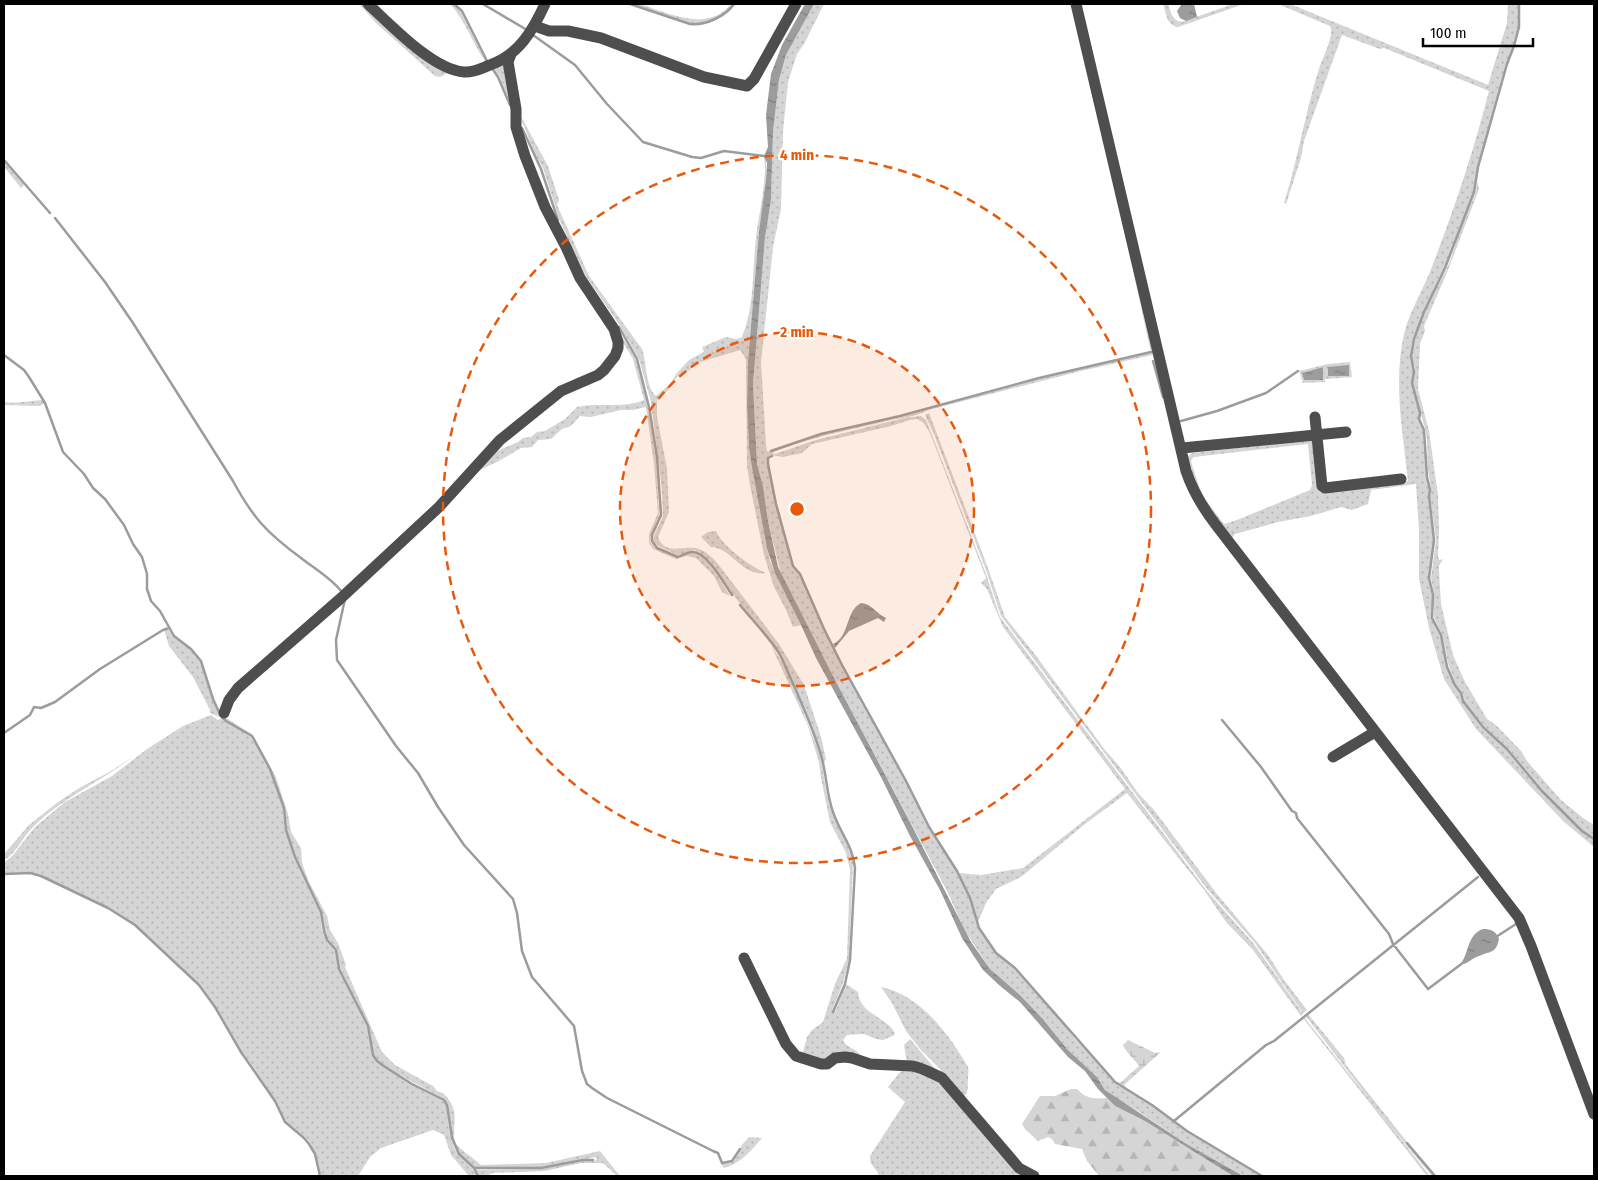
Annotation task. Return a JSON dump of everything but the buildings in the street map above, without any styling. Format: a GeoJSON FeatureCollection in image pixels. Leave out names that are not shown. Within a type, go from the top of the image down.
{"type":"FeatureCollection","features":[{"type":"Feature","properties":{"kind":"street"},"geometry":{"type":"LineString","coordinates":[[368,4],[433,60],[454,70],[466,72],[495,63],[510,54],[521,44],[534,26],[545,4]]}},
{"type":"Feature","properties":{"kind":"street"},"geometry":{"type":"LineString","coordinates":[[534,26],[549,31],[568,31],[601,38],[704,77],[747,86],[754,79],[796,4]]}},
{"type":"Feature","properties":{"kind":"street"},"geometry":{"type":"LineString","coordinates":[[1076,4],[1189,481],[1201,504],[1519,918],[1594,1114]]}},
{"type":"Feature","properties":{"kind":"street"},"geometry":{"type":"LineString","coordinates":[[224,713],[229,700],[238,688],[340,599],[439,507],[500,440],[561,391],[598,375],[615,356],[618,342],[614,329],[580,278],[545,207],[525,156],[516,127],[516,109],[508,62],[510,54]]}},
{"type":"Feature","properties":{"kind":"street"},"geometry":{"type":"LineString","coordinates":[[1315,417],[1321,484],[1325,488],[1401,479]]}},
{"type":"Feature","properties":{"kind":"street"},"geometry":{"type":"LineString","coordinates":[[1182,448],[1346,432]]}},
{"type":"Feature","properties":{"kind":"street"},"geometry":{"type":"LineString","coordinates":[[1333,757],[1375,732]]}},
{"type":"Feature","properties":{"kind":"street"},"geometry":{"type":"LineString","coordinates":[[744,958],[786,1044],[796,1056],[821,1064],[827,1064],[835,1058],[845,1057],[870,1064],[918,1066],[942,1078],[1019,1168],[1034,1176]]}},
{"type":"Feature","properties":{"kind":"green space"},"geometry":{"type":"Polygon","coordinates":[[[359,4],[366,4],[451,71],[440,77],[435,76],[376,23],[359,4]]]}},
{"type":"Feature","properties":{"kind":"green space"},"geometry":{"type":"Polygon","coordinates":[[[450,4],[453,4],[461,12],[487,64],[461,18],[450,4]]]}},
{"type":"Feature","properties":{"kind":"green space"},"geometry":{"type":"Polygon","coordinates":[[[632,4],[640,4],[675,16],[699,19],[722,13],[731,4],[734,4],[725,12],[714,19],[690,24],[632,4]]]}},
{"type":"Feature","properties":{"kind":"green space"},"geometry":{"type":"Polygon","coordinates":[[[814,4],[824,4],[797,54],[788,82],[783,131],[781,209],[773,247],[761,362],[767,451],[771,452],[782,448],[771,453],[775,454],[816,440],[904,418],[921,416],[926,420],[985,571],[1000,617],[1207,891],[1254,944],[1303,1014],[1301,1016],[1253,950],[1226,922],[1204,890],[1127,793],[1085,824],[1021,877],[996,889],[986,903],[978,922],[970,897],[959,873],[981,875],[1023,868],[1125,789],[1003,627],[987,589],[981,583],[986,578],[929,431],[923,422],[917,419],[910,420],[812,444],[802,453],[783,457],[771,455],[767,458],[776,504],[793,567],[799,574],[823,629],[906,781],[928,828],[957,871],[969,898],[979,929],[995,953],[1015,969],[1115,1083],[1152,1106],[1187,1132],[1261,1176],[1243,1176],[1185,1143],[1112,1096],[1105,1090],[1097,1077],[1067,1049],[1042,1018],[1019,994],[990,969],[965,931],[947,891],[781,574],[757,464],[753,384],[765,238],[771,200],[773,132],[779,80],[786,55],[814,4]]]}},
{"type":"Feature","properties":{"kind":"green space"},"geometry":{"type":"Polygon","coordinates":[[[1163,4],[1168,4],[1174,18],[1182,22],[1233,4],[1244,4],[1178,27],[1169,22],[1163,4]]]}},
{"type":"Feature","properties":{"kind":"green space"},"geometry":{"type":"Polygon","coordinates":[[[1278,4],[1290,4],[1488,85],[1507,23],[1508,4],[1519,4],[1518,27],[1514,46],[1506,64],[1478,167],[1475,186],[1445,268],[1439,277],[1413,338],[1410,355],[1413,372],[1411,383],[1420,413],[1419,419],[1424,430],[1427,477],[1430,490],[1428,496],[1434,540],[1429,578],[1432,595],[1432,618],[1440,635],[1447,667],[1463,702],[1482,728],[1506,749],[1541,791],[1581,831],[1594,840],[1594,847],[1563,821],[1476,729],[1444,679],[1429,628],[1419,579],[1419,529],[1416,484],[1371,490],[1368,504],[1352,510],[1341,507],[1311,516],[1278,522],[1235,534],[1231,539],[1193,482],[1188,457],[1192,453],[1313,440],[1323,491],[1408,481],[1399,389],[1399,370],[1404,334],[1441,243],[1477,135],[1489,91],[1384,48],[1380,49],[1342,35],[1304,141],[1301,158],[1286,204],[1284,203],[1314,86],[1330,41],[1330,26],[1278,4]],[[1308,444],[1194,457],[1191,462],[1202,495],[1224,524],[1310,490],[1312,485],[1308,444]]]}},
{"type":"Feature","properties":{"kind":"green space"},"geometry":{"type":"Polygon","coordinates":[[[504,61],[514,112],[499,75],[492,66],[504,61]]]}},
{"type":"Feature","properties":{"kind":"green space"},"geometry":{"type":"Polygon","coordinates":[[[518,111],[548,166],[559,200],[557,205],[589,276],[642,349],[648,380],[652,392],[656,396],[670,384],[689,360],[704,352],[702,347],[726,337],[737,339],[742,337],[751,301],[756,238],[765,176],[764,158],[766,158],[766,179],[759,231],[748,361],[747,406],[749,448],[770,561],[801,625],[793,627],[774,587],[764,555],[747,466],[746,360],[740,350],[700,362],[678,376],[657,401],[657,417],[667,469],[669,512],[658,537],[665,547],[676,549],[694,548],[710,555],[779,644],[804,685],[821,737],[826,759],[824,763],[806,711],[779,651],[733,595],[712,563],[695,550],[678,555],[658,546],[653,541],[663,516],[662,490],[651,402],[639,359],[620,326],[585,275],[560,221],[543,168],[535,154],[518,111]]]}},
{"type":"Feature","properties":{"kind":"green space"},"geometry":{"type":"Polygon","coordinates":[[[4,162],[24,185],[21,188],[4,167],[4,162]]]}},
{"type":"Feature","properties":{"kind":"green space"},"geometry":{"type":"Polygon","coordinates":[[[1477,181],[1479,189],[1448,270],[1424,326],[1425,331],[1420,344],[1418,389],[1429,431],[1438,495],[1438,556],[1439,560],[1443,559],[1439,566],[1441,604],[1453,655],[1465,682],[1487,719],[1496,725],[1521,751],[1527,761],[1560,799],[1594,825],[1594,838],[1582,830],[1543,790],[1508,748],[1484,726],[1464,701],[1462,692],[1456,684],[1449,667],[1442,634],[1434,618],[1434,595],[1431,578],[1436,540],[1430,496],[1431,486],[1428,470],[1426,432],[1414,390],[1415,369],[1412,355],[1421,323],[1449,264],[1475,195],[1477,181]]]}},
{"type":"Feature","properties":{"kind":"green space"},"geometry":{"type":"Polygon","coordinates":[[[1134,275],[1155,354],[891,420],[802,441],[821,435],[901,417],[1039,379],[1151,353],[1134,275]]]}},
{"type":"Feature","properties":{"kind":"green space"},"geometry":{"type":"Polygon","coordinates":[[[582,276],[636,360],[647,403],[656,458],[659,515],[650,542],[656,549],[678,558],[691,553],[698,555],[709,564],[730,596],[722,592],[714,576],[696,558],[687,556],[676,559],[653,549],[649,543],[649,534],[658,513],[654,464],[646,407],[621,410],[591,417],[580,416],[571,426],[562,429],[551,439],[538,440],[532,447],[521,448],[473,473],[488,455],[523,438],[531,437],[537,432],[545,431],[565,419],[577,407],[619,405],[644,400],[633,359],[582,276]]]}},
{"type":"Feature","properties":{"kind":"green space"},"geometry":{"type":"Polygon","coordinates":[[[1350,362],[1352,377],[1325,379],[1325,382],[1303,383],[1299,371],[1328,364],[1350,362]],[[1323,367],[1302,373],[1304,380],[1323,380],[1323,367]],[[1328,367],[1328,376],[1349,376],[1328,367]]]}},
{"type":"Feature","properties":{"kind":"green space"},"geometry":{"type":"Polygon","coordinates":[[[42,400],[44,403],[40,406],[4,405],[4,402],[18,403],[42,400]]]}},
{"type":"Feature","properties":{"kind":"green space"},"geometry":{"type":"Polygon","coordinates":[[[929,413],[1005,617],[1138,793],[1154,810],[1217,894],[1268,955],[1307,1010],[1303,1013],[1255,943],[1208,890],[1001,616],[986,570],[925,415],[929,413]]]}},
{"type":"Feature","properties":{"kind":"green space"},"geometry":{"type":"Polygon","coordinates":[[[716,531],[724,543],[738,555],[766,573],[750,571],[725,552],[711,547],[701,537],[708,532],[716,531]]]}},
{"type":"Feature","properties":{"kind":"green space"},"geometry":{"type":"Polygon","coordinates":[[[168,629],[200,661],[219,717],[210,713],[193,677],[169,646],[164,630],[168,629]]]}},
{"type":"Feature","properties":{"kind":"green space"},"geometry":{"type":"Polygon","coordinates":[[[771,645],[789,676],[817,748],[830,807],[853,862],[849,960],[843,983],[832,1011],[835,1012],[846,984],[858,992],[864,1006],[888,1024],[895,1035],[883,1040],[864,1034],[847,1035],[843,1040],[858,1052],[862,1058],[822,1061],[802,1056],[807,1037],[812,1030],[823,1022],[835,984],[847,958],[850,870],[846,853],[830,822],[819,762],[808,726],[771,645]]]}},
{"type":"Feature","properties":{"kind":"green space"},"geometry":{"type":"Polygon","coordinates":[[[211,715],[218,720],[222,718],[251,737],[269,769],[283,808],[285,830],[294,858],[320,912],[322,931],[326,940],[335,951],[338,969],[367,1027],[372,1055],[384,1068],[443,1101],[446,1105],[449,1132],[455,1150],[477,1176],[469,1176],[451,1155],[444,1135],[433,1130],[381,1148],[370,1157],[358,1176],[321,1176],[310,1143],[286,1122],[276,1101],[242,1051],[216,1007],[199,984],[135,924],[108,908],[30,872],[4,873],[4,863],[13,855],[35,827],[65,802],[112,776],[147,749],[183,726],[211,715]]]}},
{"type":"Feature","properties":{"kind":"green space"},"geometry":{"type":"Polygon","coordinates":[[[223,716],[253,735],[276,777],[288,814],[291,832],[301,848],[302,863],[308,880],[327,916],[330,930],[338,943],[346,965],[345,967],[382,1052],[395,1065],[433,1086],[447,1097],[454,1112],[454,1135],[457,1145],[481,1165],[546,1163],[600,1151],[620,1176],[617,1176],[603,1163],[581,1163],[545,1171],[492,1173],[487,1176],[479,1176],[476,1170],[541,1169],[583,1161],[595,1161],[597,1159],[596,1157],[541,1167],[475,1168],[459,1153],[452,1138],[448,1104],[444,1099],[385,1067],[378,1061],[374,1055],[368,1026],[340,968],[337,950],[327,939],[322,912],[296,857],[287,830],[284,808],[271,769],[252,736],[226,720],[223,716]]]}},
{"type":"Feature","properties":{"kind":"green space"},"geometry":{"type":"Polygon","coordinates":[[[134,756],[58,806],[30,830],[13,853],[4,860],[4,854],[29,825],[58,802],[134,756]]]}},
{"type":"Feature","properties":{"kind":"green space"},"geometry":{"type":"Polygon","coordinates":[[[881,987],[895,991],[921,1007],[952,1042],[968,1067],[968,1089],[962,1098],[942,1075],[940,1069],[920,1049],[906,1031],[892,1003],[881,987]]]}},
{"type":"Feature","properties":{"kind":"green space"},"geometry":{"type":"Polygon","coordinates":[[[1308,1014],[1434,1176],[1432,1176],[1383,1117],[1305,1015],[1308,1014]]]}},
{"type":"Feature","properties":{"kind":"green space"},"geometry":{"type":"Polygon","coordinates":[[[1304,1017],[1430,1176],[1427,1176],[1304,1017]]]}},
{"type":"Feature","properties":{"kind":"green space"},"geometry":{"type":"Polygon","coordinates":[[[910,1039],[936,1070],[907,1063],[904,1045],[910,1039]]]}},
{"type":"Feature","properties":{"kind":"green space"},"geometry":{"type":"Polygon","coordinates":[[[1128,1040],[1155,1053],[1161,1052],[1124,1085],[1128,1090],[1116,1082],[1120,1083],[1139,1066],[1123,1045],[1128,1040]]]}},
{"type":"Feature","properties":{"kind":"green space"},"geometry":{"type":"Polygon","coordinates":[[[905,1066],[938,1077],[1032,1176],[879,1176],[871,1162],[870,1156],[905,1102],[888,1087],[905,1066]]]}},
{"type":"Feature","properties":{"kind":"green space"},"geometry":{"type":"Polygon","coordinates":[[[1071,1089],[1077,1089],[1090,1098],[1107,1098],[1115,1106],[1145,1121],[1233,1176],[1099,1176],[1087,1161],[1082,1149],[1055,1144],[1048,1137],[1038,1141],[1022,1124],[1040,1096],[1055,1096],[1071,1089]]]}},
{"type":"Feature","properties":{"kind":"green space"},"geometry":{"type":"Polygon","coordinates":[[[749,1137],[762,1138],[740,1160],[724,1168],[721,1164],[733,1162],[741,1150],[741,1146],[749,1137]]]}},
{"type":"Feature","properties":{"kind":"water"},"geometry":{"type":"Polygon","coordinates":[[[805,4],[814,4],[786,55],[779,80],[773,132],[771,200],[765,238],[753,384],[757,464],[778,567],[971,942],[990,969],[1019,994],[1042,1018],[1067,1049],[1097,1077],[1105,1090],[1185,1143],[1243,1176],[1233,1176],[1145,1121],[1115,1106],[1098,1089],[1085,1071],[1068,1057],[1020,1002],[983,970],[962,938],[940,890],[816,658],[775,573],[767,548],[749,448],[747,406],[748,361],[759,231],[766,179],[767,163],[764,156],[768,147],[766,115],[771,74],[782,45],[805,4]]]}},
{"type":"Feature","properties":{"kind":"water"},"geometry":{"type":"Polygon","coordinates":[[[1182,4],[1194,4],[1197,17],[1186,21],[1180,18],[1177,11],[1182,4]]]}},
{"type":"Feature","properties":{"kind":"water"},"geometry":{"type":"Polygon","coordinates":[[[1349,365],[1349,376],[1328,376],[1328,367],[1349,365]]]}},
{"type":"Feature","properties":{"kind":"water"},"geometry":{"type":"Polygon","coordinates":[[[1323,367],[1323,380],[1304,380],[1302,373],[1323,367]]]}},
{"type":"Feature","properties":{"kind":"water"},"geometry":{"type":"Polygon","coordinates":[[[861,603],[869,605],[886,618],[884,622],[878,618],[849,631],[835,648],[833,644],[842,636],[852,612],[861,603]]]}},
{"type":"Feature","properties":{"kind":"water"},"geometry":{"type":"Polygon","coordinates":[[[1483,929],[1495,932],[1499,939],[1496,947],[1494,950],[1464,964],[1462,962],[1474,935],[1483,929]]]}},
{"type":"Feature","properties":{"kind":"waterway"},"geometry":{"type":"LineString","coordinates":[[454,4],[462,11],[487,61]]}},
{"type":"Feature","properties":{"kind":"waterway"},"geometry":{"type":"LineString","coordinates":[[483,4],[527,30]]}},
{"type":"Feature","properties":{"kind":"waterway"},"geometry":{"type":"LineString","coordinates":[[630,4],[690,24],[708,22],[721,16],[734,4]]}},
{"type":"Feature","properties":{"kind":"waterway"},"geometry":{"type":"LineString","coordinates":[[1519,4],[1519,27],[1478,167],[1474,192],[1445,268],[1424,312],[1414,339],[1411,356],[1414,372],[1412,383],[1420,413],[1419,419],[1424,430],[1427,477],[1430,490],[1434,540],[1429,578],[1433,595],[1432,618],[1441,635],[1447,667],[1461,693],[1463,701],[1483,727],[1507,749],[1542,791],[1582,831],[1594,839]]}},
{"type":"Feature","properties":{"kind":"waterway"},"geometry":{"type":"LineString","coordinates":[[533,35],[575,65],[607,104],[643,142],[692,157],[701,158],[724,151],[764,156]]}},
{"type":"Feature","properties":{"kind":"waterway"},"geometry":{"type":"LineString","coordinates":[[492,68],[510,105]]}},
{"type":"Feature","properties":{"kind":"waterway"},"geometry":{"type":"LineString","coordinates":[[522,128],[541,169],[558,220]]}},
{"type":"Feature","properties":{"kind":"waterway"},"geometry":{"type":"LineString","coordinates":[[4,160],[50,213]]}},
{"type":"Feature","properties":{"kind":"waterway"},"geometry":{"type":"LineString","coordinates":[[55,218],[105,282],[133,323],[254,515],[279,541],[328,578],[342,592]]}},
{"type":"Feature","properties":{"kind":"waterway"},"geometry":{"type":"LineString","coordinates":[[619,327],[637,359],[649,407],[657,457],[661,515],[652,535],[652,541],[657,548],[678,557],[691,552],[698,553],[704,557],[732,595]]}},
{"type":"Feature","properties":{"kind":"waterway"},"geometry":{"type":"LineString","coordinates":[[771,451],[821,434],[900,416],[1039,378],[1151,352]]}},
{"type":"Feature","properties":{"kind":"waterway"},"geometry":{"type":"LineString","coordinates":[[4,355],[24,370],[29,377],[45,403],[63,452],[84,474],[93,488],[105,499],[124,525],[142,557],[147,574],[147,589],[151,601],[160,611],[174,636],[191,649],[201,661],[219,712]]}},
{"type":"Feature","properties":{"kind":"waterway"},"geometry":{"type":"LineString","coordinates":[[1153,361],[1163,397]]}},
{"type":"Feature","properties":{"kind":"waterway"},"geometry":{"type":"LineString","coordinates":[[1181,421],[1217,411],[1266,393],[1298,371]]}},
{"type":"Feature","properties":{"kind":"waterway"},"geometry":{"type":"LineString","coordinates":[[772,456],[768,458],[768,464],[776,504],[793,566],[800,574],[842,665],[906,781],[929,827],[957,871],[970,898],[979,928],[996,953],[1015,968],[1115,1082],[1152,1105],[1187,1131],[1262,1176]]}},
{"type":"Feature","properties":{"kind":"waterway"},"geometry":{"type":"LineString","coordinates":[[345,599],[336,640],[337,660],[396,746],[418,773],[464,845],[513,899],[517,913],[522,951],[532,977],[574,1026],[582,1071],[587,1084],[607,1098],[718,1153],[722,1163],[732,1161],[740,1149]]}},
{"type":"Feature","properties":{"kind":"waterway"},"geometry":{"type":"LineString","coordinates":[[740,605],[779,653],[807,715],[823,763],[831,806],[854,860],[850,960],[845,984],[833,1012]]}},
{"type":"Feature","properties":{"kind":"waterway"},"geometry":{"type":"LineString","coordinates":[[4,733],[30,715],[34,707],[41,708],[55,702],[100,669],[169,628]]}},
{"type":"Feature","properties":{"kind":"waterway"},"geometry":{"type":"LineString","coordinates":[[222,717],[252,736],[270,769],[284,808],[286,830],[295,857],[321,912],[327,940],[336,950],[339,969],[368,1026],[373,1055],[385,1067],[412,1084],[444,1100],[447,1105],[452,1138],[459,1154],[474,1168],[478,1176]]}},
{"type":"Feature","properties":{"kind":"waterway"},"geometry":{"type":"LineString","coordinates":[[1222,720],[1261,767],[1292,811],[1296,813],[1297,818],[1389,934],[1393,944],[1428,989],[1464,962]]}},
{"type":"Feature","properties":{"kind":"waterway"},"geometry":{"type":"LineString","coordinates":[[4,874],[30,873],[41,876],[108,908],[135,925],[199,985],[215,1007],[241,1052],[275,1101],[285,1122],[309,1144],[315,1154],[320,1176]]}},
{"type":"Feature","properties":{"kind":"waterway"},"geometry":{"type":"LineString","coordinates":[[1174,1121],[1266,1045],[1274,1041],[1478,877]]}},
{"type":"Feature","properties":{"kind":"waterway"},"geometry":{"type":"LineString","coordinates":[[1496,937],[1516,924]]}},
{"type":"Feature","properties":{"kind":"waterway"},"geometry":{"type":"LineString","coordinates":[[1407,1143],[1435,1176]]}},
{"type":"Feature","properties":{"kind":"waterway"},"geometry":{"type":"LineString","coordinates":[[474,1168],[541,1168],[583,1160],[593,1160]]}}]}
